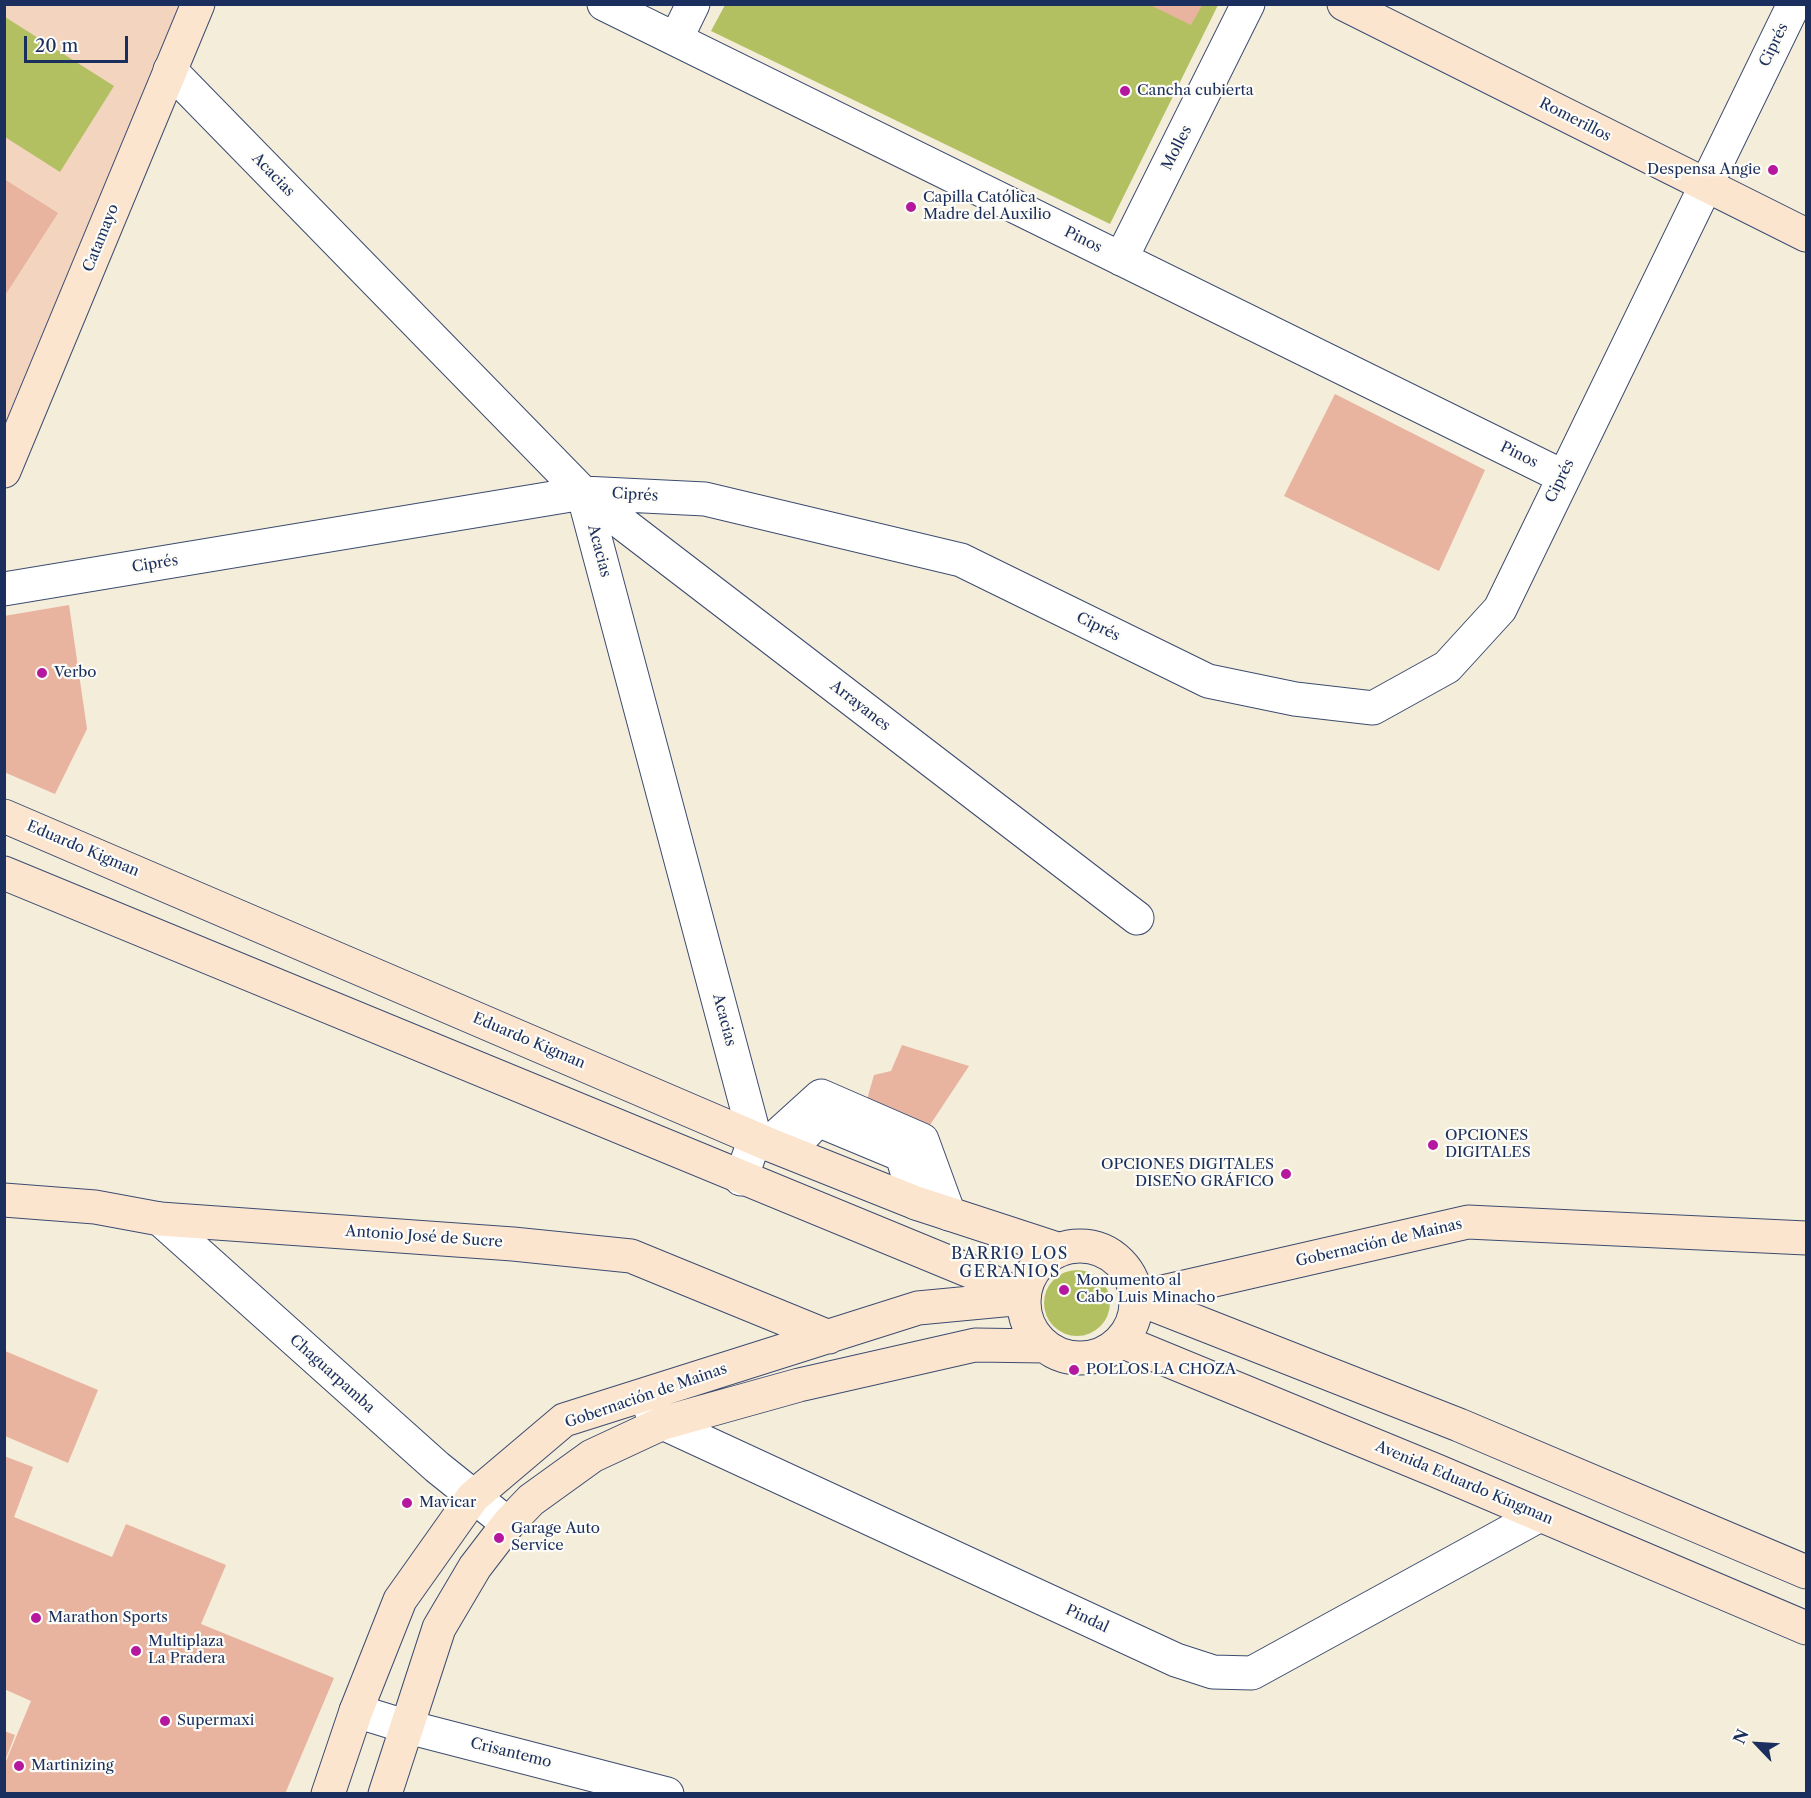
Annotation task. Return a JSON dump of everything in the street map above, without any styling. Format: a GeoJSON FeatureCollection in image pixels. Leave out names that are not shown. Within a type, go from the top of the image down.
{"type":"FeatureCollection","features":[{"type":"Feature","properties":{"kind":"street","name":"Catamayo"},"geometry":{"type":"LineString","coordinates":[[4,471],[198,4]]}},
{"type":"Feature","properties":{"kind":"street","name":"Pinos"},"geometry":{"type":"LineString","coordinates":[[604,4],[1562,476]]}},
{"type":"Feature","properties":{"kind":"street"},"geometry":{"type":"LineString","coordinates":[[676,39],[693,4]]}},
{"type":"Feature","properties":{"kind":"street","name":"Molles"},"geometry":{"type":"LineString","coordinates":[[1121,259],[1248,4]]}},
{"type":"Feature","properties":{"kind":"street","name":"Romerillos"},"geometry":{"type":"LineString","coordinates":[[1344,4],[1806,235]]}},
{"type":"Feature","properties":{"kind":"street","name":"Ciprés"},"geometry":{"type":"LineString","coordinates":[[4,589],[583,493],[705,499],[961,560],[1208,681],[1295,699],[1373,708],[1447,667],[1500,609],[1562,476],[1794,4]]}},
{"type":"Feature","properties":{"kind":"street","name":"Acacias"},"geometry":{"type":"LineString","coordinates":[[170,70],[583,493],[770,1144]]}},
{"type":"Feature","properties":{"kind":"street","name":"Arrayanes"},"geometry":{"type":"LineString","coordinates":[[583,493],[1137,918]]}},
{"type":"Feature","properties":{"kind":"street","name":"Eduardo Kigman"},"geometry":{"type":"LineString","coordinates":[[4,816],[770,1144],[915,1203],[1060,1250]]}},
{"type":"Feature","properties":{"kind":"street"},"geometry":{"type":"LineString","coordinates":[[4,873],[741,1179],[977,1274],[1024,1298]]}},
{"type":"Feature","properties":{"kind":"street"},"geometry":{"type":"LineString","coordinates":[[741,1179],[770,1144],[821,1096],[922,1140],[949,1214]]}},
{"type":"Feature","properties":{"kind":"street","name":"Antonio José de Sucre"},"geometry":{"type":"LineString","coordinates":[[4,1200],[95,1207],[160,1220],[478,1241],[631,1256],[829,1337]]}},
{"type":"Feature","properties":{"kind":"street","name":"Chaguarpamba"},"geometry":{"type":"LineString","coordinates":[[160,1220],[473,1497],[508,1524]]}},
{"type":"Feature","properties":{"kind":"street","name":"Gobernación de Mainas"},"geometry":{"type":"LineString","coordinates":[[1136,1298],[1468,1222],[1806,1238]]}},
{"type":"Feature","properties":{"kind":"street"},"geometry":{"type":"LineString","coordinates":[[1074,1246],[1088,1247],[1113,1257],[1131,1279],[1136,1298],[1130,1328],[1121,1341],[1104,1353],[1083,1358],[1063,1356],[1044,1346],[1027,1322],[1024,1298],[1026,1287],[1039,1264],[1060,1250],[1074,1246]]}},
{"type":"Feature","properties":{"kind":"street","name":"Gobernación de Mainas"},"geometry":{"type":"LineString","coordinates":[[328,1794],[356,1711],[400,1600],[473,1497],[564,1420],[918,1308],[1024,1298]]}},
{"type":"Feature","properties":{"kind":"street"},"geometry":{"type":"LineString","coordinates":[[1136,1298],[1459,1425],[1806,1572]]}},
{"type":"Feature","properties":{"kind":"street","name":"Avenida Eduardo Kingman"},"geometry":{"type":"LineString","coordinates":[[1121,1341],[1437,1471],[1806,1628]]}},
{"type":"Feature","properties":{"kind":"street","name":"Gobernación de Mainas"},"geometry":{"type":"LineString","coordinates":[[384,1794],[439,1628],[475,1567],[508,1524],[531,1500],[592,1456],[663,1423],[799,1386],[975,1345],[1044,1346]]}},
{"type":"Feature","properties":{"kind":"street","name":"Pindal"},"geometry":{"type":"LineString","coordinates":[[637,1396],[663,1423],[1176,1660],[1213,1672],[1252,1673],[1540,1515]]}},
{"type":"Feature","properties":{"kind":"street"},"geometry":{"type":"LineString","coordinates":[[1437,1471],[1459,1425]]}},
{"type":"Feature","properties":{"kind":"street","name":"Crisantemo"},"geometry":{"type":"LineString","coordinates":[[356,1711],[408,1727],[667,1794]]}},
{"type":"Feature","properties":{"kind":"shaded area"},"geometry":{"type":"Polygon","coordinates":[[[5,5],[181,5],[5,424],[5,5]]]}},
{"type":"Feature","properties":{"kind":"green space"},"geometry":{"type":"Polygon","coordinates":[[[725,5],[1218,5],[1110,224],[711,31],[725,5]]]}},
{"type":"Feature","properties":{"kind":"green space"},"geometry":{"type":"Polygon","coordinates":[[[5,17],[114,86],[60,172],[5,137],[5,17]]]}},
{"type":"Feature","properties":{"kind":"green space"},"geometry":{"type":"Polygon","coordinates":[[[1077,1270],[1089,1273],[1100,1280],[1107,1291],[1110,1303],[1107,1315],[1100,1326],[1089,1333],[1077,1336],[1065,1333],[1054,1326],[1047,1315],[1044,1303],[1047,1291],[1054,1280],[1065,1273],[1077,1270]]]}},
{"type":"Feature","properties":{"kind":"building"},"geometry":{"type":"Polygon","coordinates":[[[1148,4],[1203,4],[1191,25],[1148,4]]]}},
{"type":"Feature","properties":{"kind":"building"},"geometry":{"type":"Polygon","coordinates":[[[4,179],[58,213],[4,297],[4,179]]]}},
{"type":"Feature","properties":{"kind":"building"},"geometry":{"type":"Polygon","coordinates":[[[1335,394],[1485,470],[1439,571],[1284,496],[1335,394]]]}},
{"type":"Feature","properties":{"kind":"building","name":"Verbo"},"geometry":{"type":"Polygon","coordinates":[[[69,605],[87,729],[55,794],[4,772],[4,616],[69,605]]]}},
{"type":"Feature","properties":{"kind":"building"},"geometry":{"type":"Polygon","coordinates":[[[902,1045],[969,1066],[926,1131],[866,1103],[874,1075],[891,1071],[902,1045]]]}},
{"type":"Feature","properties":{"kind":"building"},"geometry":{"type":"Polygon","coordinates":[[[5,1351],[98,1390],[68,1463],[5,1436],[5,1351]]]}},
{"type":"Feature","properties":{"kind":"building","name":"Multiplaza La Pradera"},"geometry":{"type":"Polygon","coordinates":[[[4,1456],[33,1467],[14,1517],[112,1557],[126,1524],[226,1565],[201,1624],[334,1678],[285,1794],[4,1794],[4,1766],[31,1701],[4,1689],[4,1456]]]}},
{"type":"Feature","properties":{"kind":"building"},"geometry":{"type":"Polygon","coordinates":[[[4,1731],[15,1735],[5,1761],[4,1761],[4,1731]]]}},
{"type":"Feature","properties":{"kind":"place","name":"Cancha cubierta"},"geometry":{"type":"Point","coordinates":[1125,91]}},
{"type":"Feature","properties":{"kind":"place","name":"Despensa Angie"},"geometry":{"type":"Point","coordinates":[1773,170]}},
{"type":"Feature","properties":{"kind":"place","name":"Capilla Católica Madre del Auxilio"},"geometry":{"type":"Point","coordinates":[911,207]}},
{"type":"Feature","properties":{"kind":"place","name":"Verbo"},"geometry":{"type":"Point","coordinates":[42,673]}},
{"type":"Feature","properties":{"kind":"place","name":"OPCIONES DIGITALES"},"geometry":{"type":"Point","coordinates":[1433,1145]}},
{"type":"Feature","properties":{"kind":"place","name":"OPCIONES DIGITALES DISEÑO GRÁFICO"},"geometry":{"type":"Point","coordinates":[1286,1174]}},
{"type":"Feature","properties":{"kind":"place","name":"Monumento al Cabo Luis Minacho"},"geometry":{"type":"Point","coordinates":[1064,1290]}},
{"type":"Feature","properties":{"kind":"place","name":"POLLOS LA CHOZA"},"geometry":{"type":"Point","coordinates":[1074,1370]}},
{"type":"Feature","properties":{"kind":"place","name":"Mavicar"},"geometry":{"type":"Point","coordinates":[407,1503]}},
{"type":"Feature","properties":{"kind":"place","name":"Garage Auto Service"},"geometry":{"type":"Point","coordinates":[499,1538]}},
{"type":"Feature","properties":{"kind":"place","name":"Marathon Sports"},"geometry":{"type":"Point","coordinates":[36,1618]}},
{"type":"Feature","properties":{"kind":"place","name":"Multiplaza La Pradera"},"geometry":{"type":"Point","coordinates":[136,1651]}},
{"type":"Feature","properties":{"kind":"place","name":"Supermaxi"},"geometry":{"type":"Point","coordinates":[165,1721]}},
{"type":"Feature","properties":{"kind":"place","name":"Martinizing"},"geometry":{"type":"Point","coordinates":[19,1766]}},
{"type":"Feature","properties":{"kind":"district","name":"BARRIO LOS GERANIOS"},"geometry":{"type":"Point","coordinates":[1010,1263]}}]}
